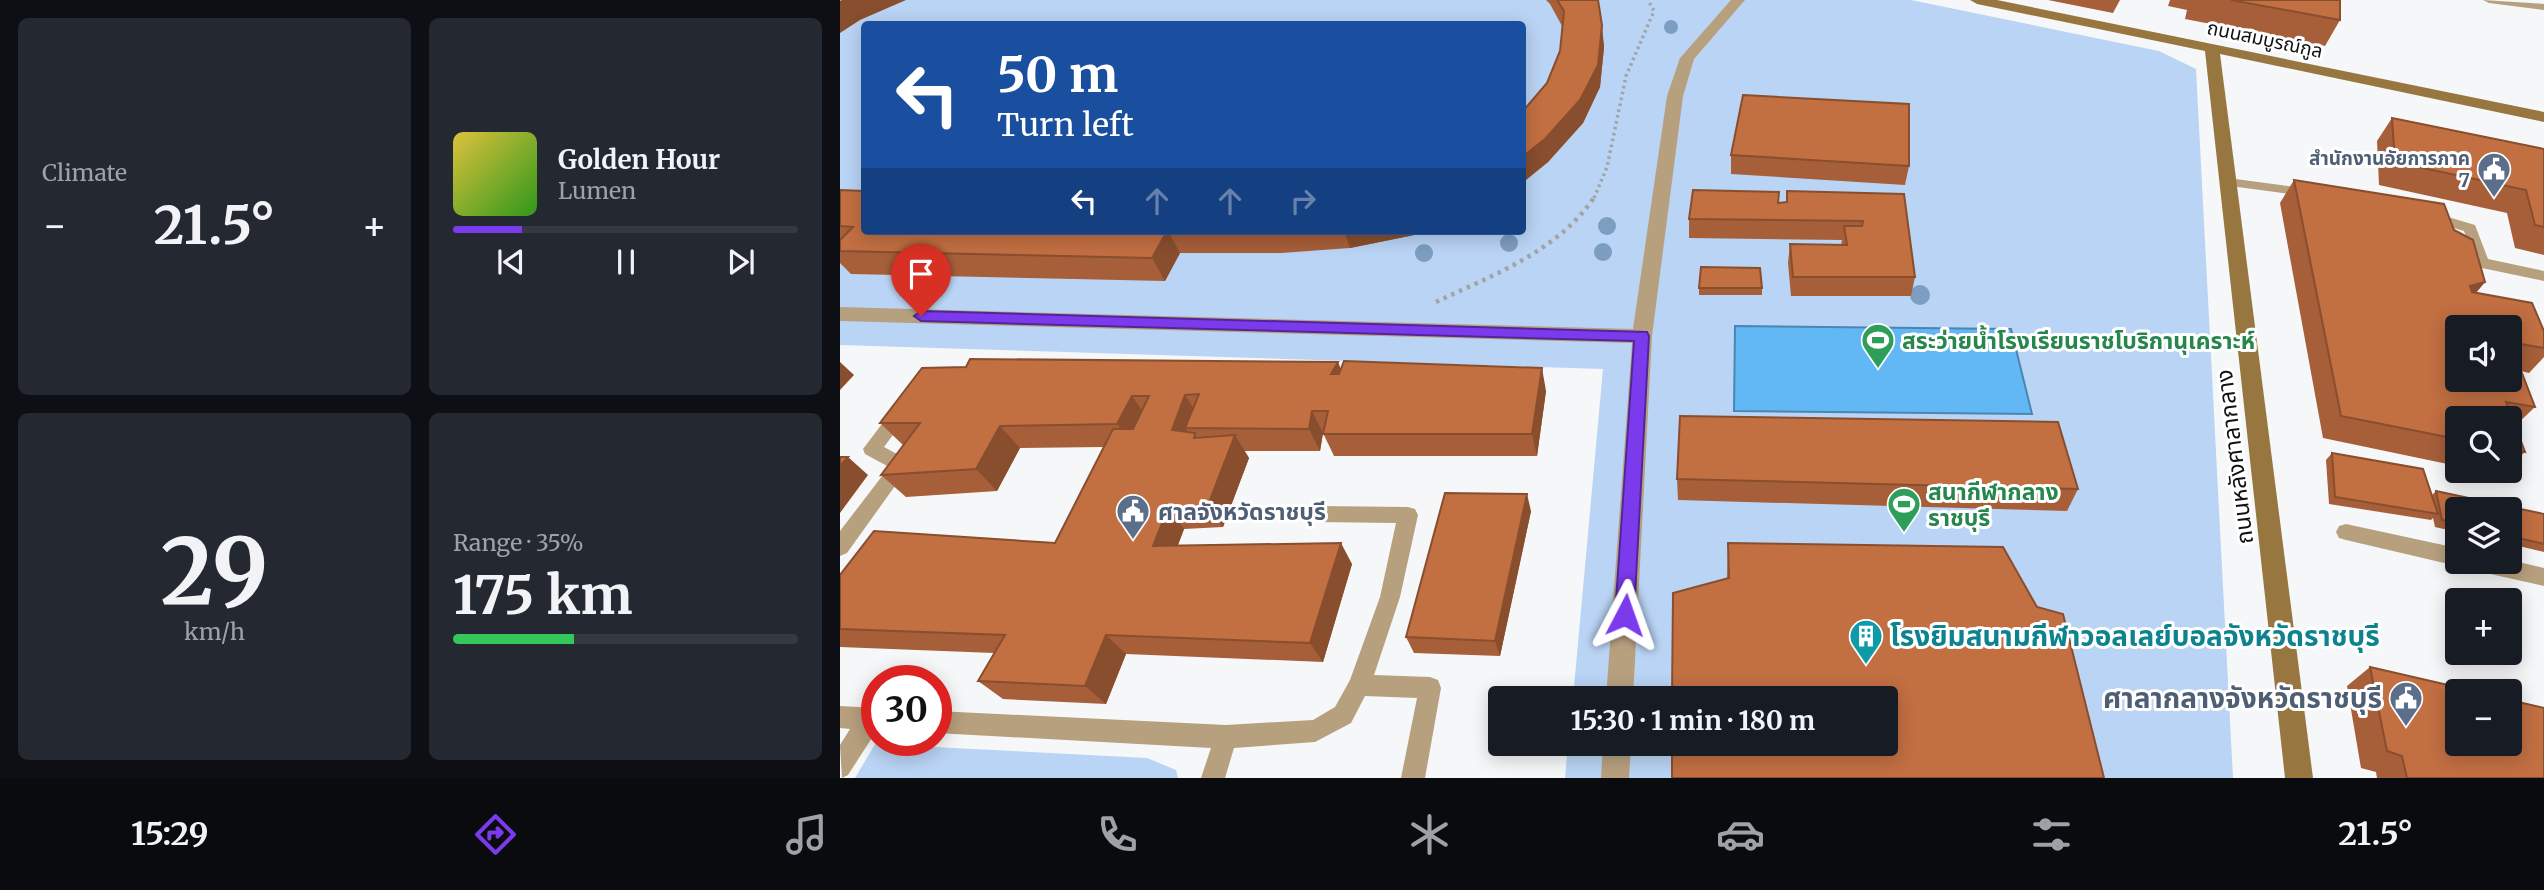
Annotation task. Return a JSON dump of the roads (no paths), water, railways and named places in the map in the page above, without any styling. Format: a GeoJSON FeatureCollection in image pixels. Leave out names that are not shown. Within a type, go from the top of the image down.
{"type":"FeatureCollection","features":[{"type":"Feature","properties":{"kind":"street"},"geometry":{"type":"LineString","coordinates":[[1621,686],[1642,336],[1675,96],[1687,58],[1738,0]]}},
{"type":"Feature","properties":{"kind":"street","name":"ถนนสมบูรณ์กูล"},"geometry":{"type":"LineString","coordinates":[[1977,0],[2544,117]]}},
{"type":"Feature","properties":{"kind":"street","name":"ถนนหลังศาลากลาง"},"geometry":{"type":"LineString","coordinates":[[2212,47],[2299,778]]}},
{"type":"Feature","properties":{"kind":"street"},"geometry":{"type":"LineString","coordinates":[[840,314],[1642,336]]}},
{"type":"Feature","properties":{"kind":"street"},"geometry":{"type":"LineString","coordinates":[[1615,778],[1616,756]]}},
{"type":"Feature","properties":{"kind":"lane"},"geometry":{"type":"LineString","coordinates":[[2490,0],[2544,7]]}},
{"type":"Feature","properties":{"kind":"lane"},"geometry":{"type":"LineString","coordinates":[[2228,181],[2320,194]]}},
{"type":"Feature","properties":{"kind":"lane"},"geometry":{"type":"LineString","coordinates":[[2408,211],[2470,228],[2482,263],[2544,276]]}},
{"type":"Feature","properties":{"kind":"lane"},"geometry":{"type":"LineString","coordinates":[[840,547],[901,465],[872,449],[911,398]]}},
{"type":"Feature","properties":{"kind":"lane"},"geometry":{"type":"LineString","coordinates":[[952,723],[1226,737],[1315,731],[1343,715],[1359,685],[1390,597],[1408,515],[1316,514]]}},
{"type":"Feature","properties":{"kind":"lane"},"geometry":{"type":"LineString","coordinates":[[2346,532],[2445,554]]}},
{"type":"Feature","properties":{"kind":"lane"},"geometry":{"type":"LineString","coordinates":[[2522,572],[2544,577]]}},
{"type":"Feature","properties":{"kind":"lane"},"geometry":{"type":"LineString","coordinates":[[1359,685],[1430,688],[1413,778]]}},
{"type":"Feature","properties":{"kind":"lane"},"geometry":{"type":"LineString","coordinates":[[840,717],[861,718]]}},
{"type":"Feature","properties":{"kind":"lane"},"geometry":{"type":"LineString","coordinates":[[840,767],[861,736]]}},
{"type":"Feature","properties":{"kind":"lane"},"geometry":{"type":"LineString","coordinates":[[1213,778],[1226,737]]}},
{"type":"Feature","properties":{"kind":"water","name":"สระว่ายน้ำโรงเรียนราชโบริกานุเคราะห์"},"geometry":{"type":"Polygon","coordinates":[[[1735,326],[2011,329],[2032,414],[1734,411],[1735,326]]]}},
{"type":"Feature","properties":{"kind":"place","name":"สำนักงานอัยการภาค 7"},"geometry":{"type":"Point","coordinates":[2494,199]}},
{"type":"Feature","properties":{"kind":"place","name":"สระว่ายน้ำโรงเรียนราชโบริกานุเคราะห์"},"geometry":{"type":"Point","coordinates":[1878,370]}},
{"type":"Feature","properties":{"kind":"place","name":"สนากีฬากลาง ราชบุรี"},"geometry":{"type":"Point","coordinates":[1904,534]}},
{"type":"Feature","properties":{"kind":"place","name":"ศาลจังหวัดราชบุรี"},"geometry":{"type":"Point","coordinates":[1133,541]}},
{"type":"Feature","properties":{"kind":"place","name":"โรงยิมสนามกีฬาวอลเลย์บอลจังหวัดราชบุรี"},"geometry":{"type":"Point","coordinates":[1866,666]}},
{"type":"Feature","properties":{"kind":"place","name":"ศาลากลางจังหวัดราชบุรี"},"geometry":{"type":"Point","coordinates":[2406,728]}}]}
